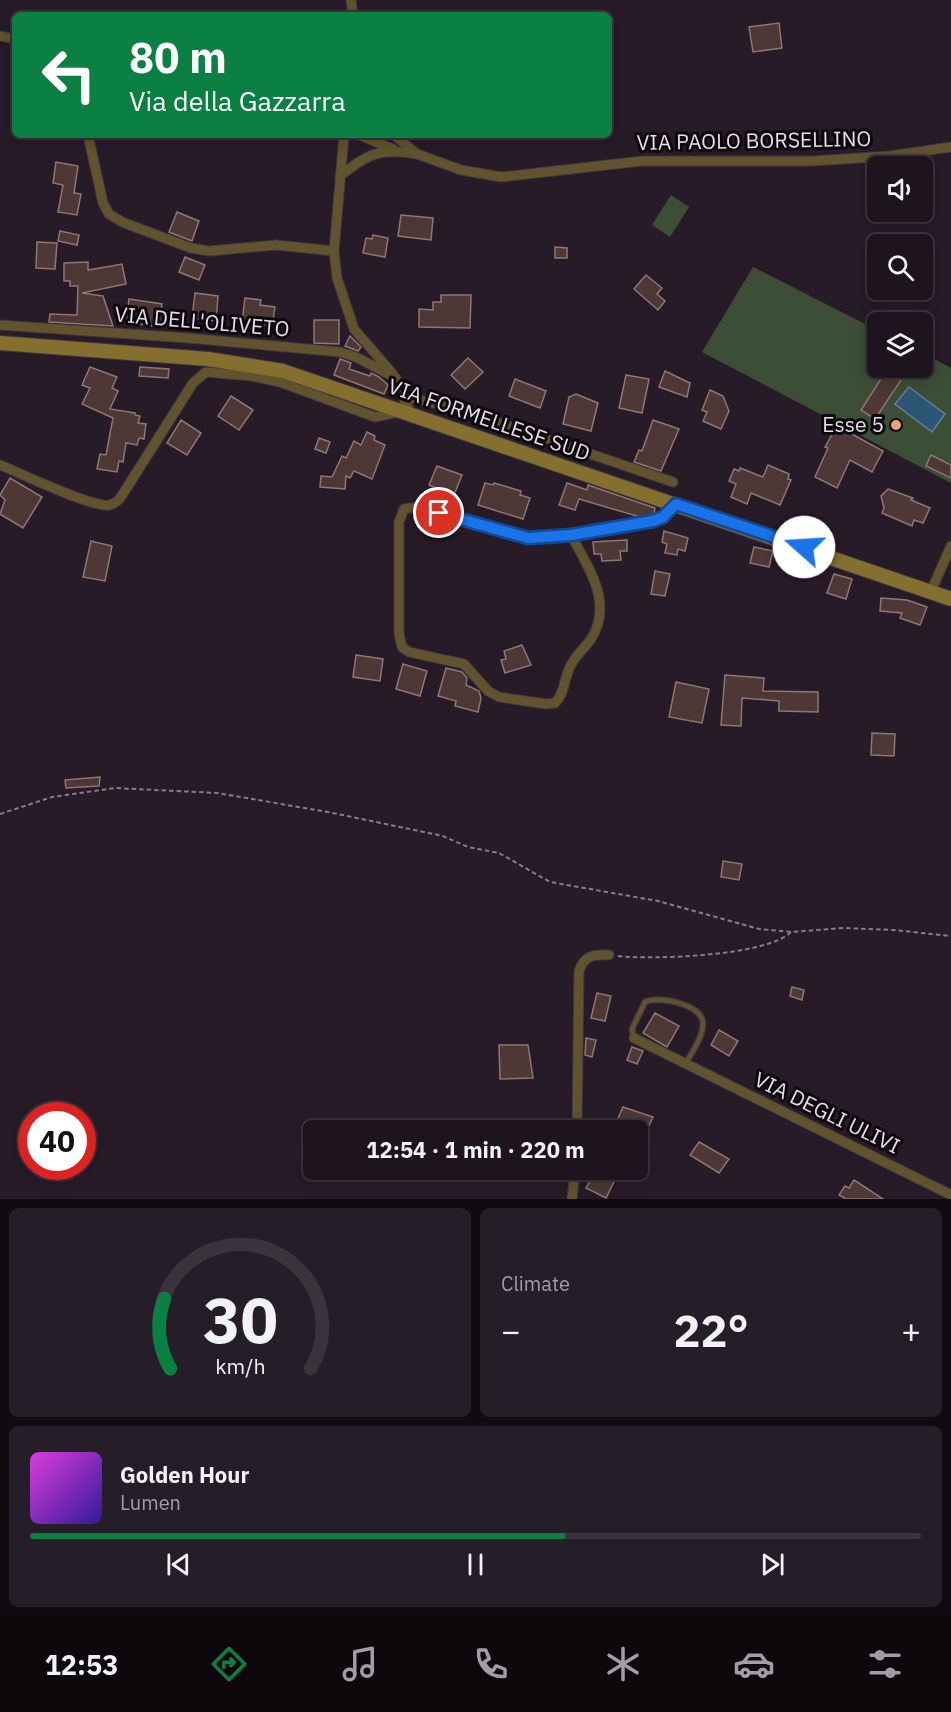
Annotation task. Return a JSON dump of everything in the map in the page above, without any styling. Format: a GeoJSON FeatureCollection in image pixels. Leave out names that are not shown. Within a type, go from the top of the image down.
{"type":"FeatureCollection","features":[{"type":"Feature","properties":{"kind":"street"},"geometry":{"type":"LineString","coordinates":[[89,138],[102,200],[107,212],[117,220],[188,246],[209,251],[276,245],[334,251]]}},
{"type":"Feature","properties":{"kind":"street"},"geometry":{"type":"LineString","coordinates":[[344,138],[334,251],[336,273],[350,320],[361,338],[396,378],[413,418]]}},
{"type":"Feature","properties":{"kind":"street"},"geometry":{"type":"LineString","coordinates":[[366,138],[394,150],[417,154]]}},
{"type":"Feature","properties":{"kind":"street"},"geometry":{"type":"LineString","coordinates":[[398,138],[417,154]]}},
{"type":"Feature","properties":{"kind":"street","name":"VIA PAOLO BORSELLINO"},"geometry":{"type":"LineString","coordinates":[[417,154],[461,170],[501,177],[621,162],[705,159],[810,161],[890,156],[951,147]]}},
{"type":"Feature","properties":{"kind":"street"},"geometry":{"type":"LineString","coordinates":[[340,176],[365,158],[394,150]]}},
{"type":"Feature","properties":{"kind":"street","name":"VIA DELL'OLIVETO"},"geometry":{"type":"LineString","coordinates":[[0,325],[188,338],[340,352],[351,354],[396,378]]}},
{"type":"Feature","properties":{"kind":"street","name":"VIA FORMELLESE SUD"},"geometry":{"type":"LineString","coordinates":[[0,343],[208,359],[259,366],[306,378],[413,418],[676,504],[951,598]]}},
{"type":"Feature","properties":{"kind":"street"},"geometry":{"type":"LineString","coordinates":[[0,465],[68,493],[100,504],[112,504],[121,497],[193,382],[206,372],[251,376],[280,382],[375,417],[399,412]]}},
{"type":"Feature","properties":{"kind":"street"},"geometry":{"type":"LineString","coordinates":[[404,396],[458,409],[673,482]]}},
{"type":"Feature","properties":{"kind":"street"},"geometry":{"type":"LineString","coordinates":[[571,535],[595,580],[600,612],[594,633],[572,663],[561,696],[555,703],[546,704],[495,696],[464,664],[409,652],[402,647],[399,634],[399,522],[404,510],[417,508],[462,518],[523,538],[571,535],[653,521],[663,517],[676,504]]}},
{"type":"Feature","properties":{"kind":"street"},"geometry":{"type":"LineString","coordinates":[[931,591],[951,546]]}},
{"type":"Feature","properties":{"kind":"street"},"geometry":{"type":"LineString","coordinates":[[577,1120],[579,971],[589,956],[609,955]]}},
{"type":"Feature","properties":{"kind":"street","name":"VIA DEGLI ULIVI"},"geometry":{"type":"LineString","coordinates":[[634,1038],[951,1195]]}},
{"type":"Feature","properties":{"kind":"street"},"geometry":{"type":"LineString","coordinates":[[572,1199],[574,1180]]}},
{"type":"Feature","properties":{"kind":"lane","name":"VIA DEGLI ULIVI"},"geometry":{"type":"LineString","coordinates":[[634,1038],[632,1029],[645,1002],[664,999],[684,1005],[700,1016],[703,1022],[699,1038],[686,1064]]}},
{"type":"Feature","properties":{"kind":"path"},"geometry":{"type":"LineString","coordinates":[[0,814],[52,797],[115,788],[217,794],[443,836],[468,847],[499,852],[550,882],[658,901],[759,929],[791,932],[843,928],[951,936]]}},
{"type":"Feature","properties":{"kind":"path"},"geometry":{"type":"LineString","coordinates":[[609,955],[642,959],[681,958],[761,944],[784,938],[791,932]]}},
{"type":"Feature","properties":{"kind":"green space"},"geometry":{"type":"Polygon","coordinates":[[[671,195],[689,207],[670,237],[652,225],[671,195]]]}},
{"type":"Feature","properties":{"kind":"green space","name":"Esse 5"},"geometry":{"type":"Polygon","coordinates":[[[753,267],[867,325],[867,378],[933,378],[933,358],[951,368],[951,483],[702,352],[753,267]]]}},
{"type":"Feature","properties":{"kind":"water"},"geometry":{"type":"Polygon","coordinates":[[[909,387],[945,414],[932,432],[895,404],[909,387]]]}},
{"type":"Feature","properties":{"kind":"building"},"geometry":{"type":"Polygon","coordinates":[[[779,23],[782,48],[753,52],[749,27],[779,23]]]}},
{"type":"Feature","properties":{"kind":"building"},"geometry":{"type":"Polygon","coordinates":[[[56,162],[78,166],[74,193],[81,194],[77,215],[58,212],[63,185],[53,183],[56,162]]]}},
{"type":"Feature","properties":{"kind":"building"},"geometry":{"type":"Polygon","coordinates":[[[177,212],[199,221],[192,241],[169,232],[177,212]]]}},
{"type":"Feature","properties":{"kind":"building"},"geometry":{"type":"Polygon","coordinates":[[[401,215],[433,218],[431,240],[398,236],[401,215]]]}},
{"type":"Feature","properties":{"kind":"building"},"geometry":{"type":"Polygon","coordinates":[[[60,231],[79,235],[77,245],[58,241],[60,231]]]}},
{"type":"Feature","properties":{"kind":"building"},"geometry":{"type":"Polygon","coordinates":[[[373,235],[388,238],[385,257],[363,253],[366,238],[372,239],[373,235]]]}},
{"type":"Feature","properties":{"kind":"building"},"geometry":{"type":"Polygon","coordinates":[[[37,242],[57,243],[55,269],[36,268],[37,242]]]}},
{"type":"Feature","properties":{"kind":"building"},"geometry":{"type":"Polygon","coordinates":[[[555,247],[567,248],[567,258],[555,258],[555,247]]]}},
{"type":"Feature","properties":{"kind":"building"},"geometry":{"type":"Polygon","coordinates":[[[185,257],[205,265],[199,280],[179,272],[185,257]]]}},
{"type":"Feature","properties":{"kind":"building"},"geometry":{"type":"Polygon","coordinates":[[[88,262],[88,270],[122,264],[126,284],[82,293],[103,296],[113,326],[49,322],[50,314],[77,315],[78,286],[70,286],[70,281],[64,281],[64,263],[88,262]]]}},
{"type":"Feature","properties":{"kind":"building"},"geometry":{"type":"Polygon","coordinates":[[[646,275],[662,288],[657,294],[665,301],[658,310],[634,289],[646,275]]]}},
{"type":"Feature","properties":{"kind":"building"},"geometry":{"type":"Polygon","coordinates":[[[195,293],[218,296],[216,321],[192,318],[195,293]]]}},
{"type":"Feature","properties":{"kind":"building"},"geometry":{"type":"Polygon","coordinates":[[[441,295],[471,295],[470,328],[419,327],[419,309],[433,310],[433,302],[441,302],[441,295]]]}},
{"type":"Feature","properties":{"kind":"building"},"geometry":{"type":"Polygon","coordinates":[[[245,298],[261,300],[260,305],[275,307],[272,326],[242,322],[245,298]]]}},
{"type":"Feature","properties":{"kind":"building"},"geometry":{"type":"Polygon","coordinates":[[[129,299],[162,304],[159,327],[126,322],[129,299]]]}},
{"type":"Feature","properties":{"kind":"building"},"geometry":{"type":"Polygon","coordinates":[[[314,320],[339,320],[339,344],[314,343],[314,320]]]}},
{"type":"Feature","properties":{"kind":"building"},"geometry":{"type":"Polygon","coordinates":[[[350,336],[361,347],[358,351],[345,346],[350,336]]]}},
{"type":"Feature","properties":{"kind":"building"},"geometry":{"type":"Polygon","coordinates":[[[468,358],[483,372],[465,389],[451,375],[468,358]]]}},
{"type":"Feature","properties":{"kind":"building"},"geometry":{"type":"Polygon","coordinates":[[[340,359],[351,363],[349,369],[370,376],[371,373],[379,377],[388,385],[384,394],[334,375],[340,359]]]}},
{"type":"Feature","properties":{"kind":"building"},"geometry":{"type":"Polygon","coordinates":[[[90,367],[117,377],[112,388],[118,391],[110,409],[135,413],[140,416],[138,423],[146,424],[144,439],[139,438],[137,445],[126,443],[123,462],[119,461],[117,472],[97,469],[100,454],[106,455],[113,418],[82,404],[90,388],[82,385],[90,367]]]}},
{"type":"Feature","properties":{"kind":"building"},"geometry":{"type":"Polygon","coordinates":[[[140,367],[169,369],[168,378],[139,376],[140,367]]]}},
{"type":"Feature","properties":{"kind":"building"},"geometry":{"type":"Polygon","coordinates":[[[665,371],[690,383],[687,397],[659,387],[665,371]]]}},
{"type":"Feature","properties":{"kind":"building"},"geometry":{"type":"Polygon","coordinates":[[[626,375],[649,379],[642,413],[619,408],[626,375]]]}},
{"type":"Feature","properties":{"kind":"building"},"geometry":{"type":"Polygon","coordinates":[[[882,378],[902,378],[875,419],[861,410],[882,378]]]}},
{"type":"Feature","properties":{"kind":"building"},"geometry":{"type":"Polygon","coordinates":[[[515,379],[546,391],[540,408],[509,396],[515,379]]]}},
{"type":"Feature","properties":{"kind":"building"},"geometry":{"type":"Polygon","coordinates":[[[710,390],[723,396],[729,411],[721,429],[703,421],[707,412],[702,410],[710,390]]]}},
{"type":"Feature","properties":{"kind":"building"},"geometry":{"type":"Polygon","coordinates":[[[576,394],[598,403],[591,431],[563,424],[569,397],[576,394]]]}},
{"type":"Feature","properties":{"kind":"building"},"geometry":{"type":"Polygon","coordinates":[[[231,396],[253,410],[239,430],[218,416],[231,396]]]}},
{"type":"Feature","properties":{"kind":"building"},"geometry":{"type":"Polygon","coordinates":[[[181,420],[201,433],[187,455],[167,443],[181,420]]]}},
{"type":"Feature","properties":{"kind":"building"},"geometry":{"type":"Polygon","coordinates":[[[653,420],[679,429],[661,471],[634,462],[639,450],[642,451],[653,420]]]}},
{"type":"Feature","properties":{"kind":"building"},"geometry":{"type":"Polygon","coordinates":[[[837,426],[883,451],[872,472],[850,460],[837,488],[815,477],[828,448],[825,447],[837,426]]]}},
{"type":"Feature","properties":{"kind":"building"},"geometry":{"type":"Polygon","coordinates":[[[367,432],[375,436],[374,440],[385,445],[372,479],[354,471],[350,478],[346,476],[345,489],[320,487],[321,476],[332,477],[342,456],[346,458],[354,441],[361,445],[367,432]]]}},
{"type":"Feature","properties":{"kind":"building"},"geometry":{"type":"Polygon","coordinates":[[[319,438],[330,442],[326,453],[315,449],[319,438]]]}},
{"type":"Feature","properties":{"kind":"building"},"geometry":{"type":"Polygon","coordinates":[[[931,455],[951,465],[951,478],[926,466],[931,455]]]}},
{"type":"Feature","properties":{"kind":"building"},"geometry":{"type":"Polygon","coordinates":[[[768,465],[789,474],[788,479],[791,480],[780,505],[751,493],[747,504],[731,497],[736,484],[729,481],[734,469],[739,471],[740,468],[763,477],[768,465]]]}},
{"type":"Feature","properties":{"kind":"building"},"geometry":{"type":"Polygon","coordinates":[[[437,466],[462,475],[454,495],[429,485],[437,466]]]}},
{"type":"Feature","properties":{"kind":"building"},"geometry":{"type":"Polygon","coordinates":[[[10,478],[42,497],[23,528],[0,514],[5,500],[0,495],[10,478]]]}},
{"type":"Feature","properties":{"kind":"building"},"geometry":{"type":"Polygon","coordinates":[[[485,483],[493,485],[494,483],[521,491],[520,495],[530,498],[523,519],[478,505],[485,483]]]}},
{"type":"Feature","properties":{"kind":"building"},"geometry":{"type":"Polygon","coordinates":[[[567,483],[587,490],[588,485],[655,508],[654,514],[640,517],[579,499],[575,510],[559,505],[567,483]]]}},
{"type":"Feature","properties":{"kind":"building"},"geometry":{"type":"Polygon","coordinates":[[[888,489],[913,498],[911,500],[930,508],[923,523],[914,520],[912,526],[882,513],[884,508],[881,496],[888,489]]]}},
{"type":"Feature","properties":{"kind":"building"},"geometry":{"type":"Polygon","coordinates":[[[664,531],[688,538],[685,551],[678,549],[677,555],[665,553],[667,544],[662,542],[664,531]]]}},
{"type":"Feature","properties":{"kind":"building"},"geometry":{"type":"Polygon","coordinates":[[[627,540],[627,551],[620,551],[621,560],[602,561],[601,554],[594,554],[593,542],[627,540]]]}},
{"type":"Feature","properties":{"kind":"building"},"geometry":{"type":"Polygon","coordinates":[[[91,541],[112,546],[105,581],[83,577],[91,541]]]}},
{"type":"Feature","properties":{"kind":"building"},"geometry":{"type":"Polygon","coordinates":[[[754,547],[773,551],[769,567],[750,563],[754,547]]]}},
{"type":"Feature","properties":{"kind":"building"},"geometry":{"type":"Polygon","coordinates":[[[799,560],[814,568],[810,577],[795,569],[799,560]]]}},
{"type":"Feature","properties":{"kind":"building"},"geometry":{"type":"Polygon","coordinates":[[[655,571],[670,574],[665,596],[651,594],[655,571]]]}},
{"type":"Feature","properties":{"kind":"building"},"geometry":{"type":"Polygon","coordinates":[[[834,574],[852,579],[846,599],[827,593],[834,574]]]}},
{"type":"Feature","properties":{"kind":"building"},"geometry":{"type":"Polygon","coordinates":[[[881,598],[907,600],[927,607],[920,625],[900,618],[902,613],[880,611],[881,598]]]}},
{"type":"Feature","properties":{"kind":"building"},"geometry":{"type":"Polygon","coordinates":[[[522,645],[531,665],[505,673],[501,660],[506,659],[504,651],[522,645]]]}},
{"type":"Feature","properties":{"kind":"building"},"geometry":{"type":"Polygon","coordinates":[[[356,655],[383,659],[380,681],[353,677],[356,655]]]}},
{"type":"Feature","properties":{"kind":"building"},"geometry":{"type":"Polygon","coordinates":[[[403,664],[427,671],[420,696],[396,689],[403,664]]]}},
{"type":"Feature","properties":{"kind":"building"},"geometry":{"type":"Polygon","coordinates":[[[446,668],[462,672],[467,678],[466,685],[479,691],[481,698],[478,712],[455,706],[456,701],[438,696],[446,668]]]}},
{"type":"Feature","properties":{"kind":"building"},"geometry":{"type":"Polygon","coordinates":[[[725,675],[764,678],[763,691],[818,692],[818,712],[779,711],[779,701],[742,698],[741,726],[721,725],[725,675]]]}},
{"type":"Feature","properties":{"kind":"building"},"geometry":{"type":"Polygon","coordinates":[[[676,682],[709,689],[702,723],[669,717],[676,682]]]}},
{"type":"Feature","properties":{"kind":"building"},"geometry":{"type":"Polygon","coordinates":[[[872,733],[895,734],[894,756],[871,755],[872,733]]]}},
{"type":"Feature","properties":{"kind":"building"},"geometry":{"type":"Polygon","coordinates":[[[100,777],[99,786],[66,788],[65,780],[100,777]]]}},
{"type":"Feature","properties":{"kind":"building"},"geometry":{"type":"Polygon","coordinates":[[[723,861],[742,864],[739,880],[721,877],[723,861]]]}},
{"type":"Feature","properties":{"kind":"building"},"geometry":{"type":"Polygon","coordinates":[[[792,987],[804,990],[802,1000],[790,996],[792,987]]]}},
{"type":"Feature","properties":{"kind":"building"},"geometry":{"type":"Polygon","coordinates":[[[597,993],[611,996],[605,1021],[591,1018],[597,993]]]}},
{"type":"Feature","properties":{"kind":"building"},"geometry":{"type":"Polygon","coordinates":[[[655,1013],[679,1026],[667,1047],[643,1033],[655,1013]]]}},
{"type":"Feature","properties":{"kind":"building"},"geometry":{"type":"Polygon","coordinates":[[[719,1030],[738,1041],[729,1056],[711,1045],[719,1030]]]}},
{"type":"Feature","properties":{"kind":"building"},"geometry":{"type":"Polygon","coordinates":[[[586,1038],[596,1040],[592,1057],[585,1055],[586,1038]]]}},
{"type":"Feature","properties":{"kind":"building"},"geometry":{"type":"Polygon","coordinates":[[[499,1045],[528,1045],[533,1078],[500,1079],[499,1045]]]}},
{"type":"Feature","properties":{"kind":"building"},"geometry":{"type":"Polygon","coordinates":[[[632,1047],[643,1051],[637,1064],[627,1060],[632,1047]]]}},
{"type":"Feature","properties":{"kind":"building"},"geometry":{"type":"Polygon","coordinates":[[[623,1107],[653,1117],[648,1128],[648,1120],[617,1120],[623,1107]]]}},
{"type":"Feature","properties":{"kind":"building"},"geometry":{"type":"Polygon","coordinates":[[[699,1142],[729,1159],[719,1173],[690,1155],[699,1142]]]}},
{"type":"Feature","properties":{"kind":"building"},"geometry":{"type":"Polygon","coordinates":[[[590,1180],[615,1180],[606,1198],[586,1188],[590,1180]]]}},
{"type":"Feature","properties":{"kind":"building"},"geometry":{"type":"Polygon","coordinates":[[[854,1180],[883,1199],[846,1199],[839,1195],[845,1186],[849,1188],[854,1180]]]}},
{"type":"Feature","properties":{"kind":"place","name":"Esse 5"},"geometry":{"type":"Point","coordinates":[896,425]}},
{"type":"Feature","properties":{"kind":"route"},"geometry":{"type":"LineString","coordinates":[[439,513],[470,520],[518,537],[538,538],[571,535],[653,521],[670,512],[676,504],[804,547]]}}]}
